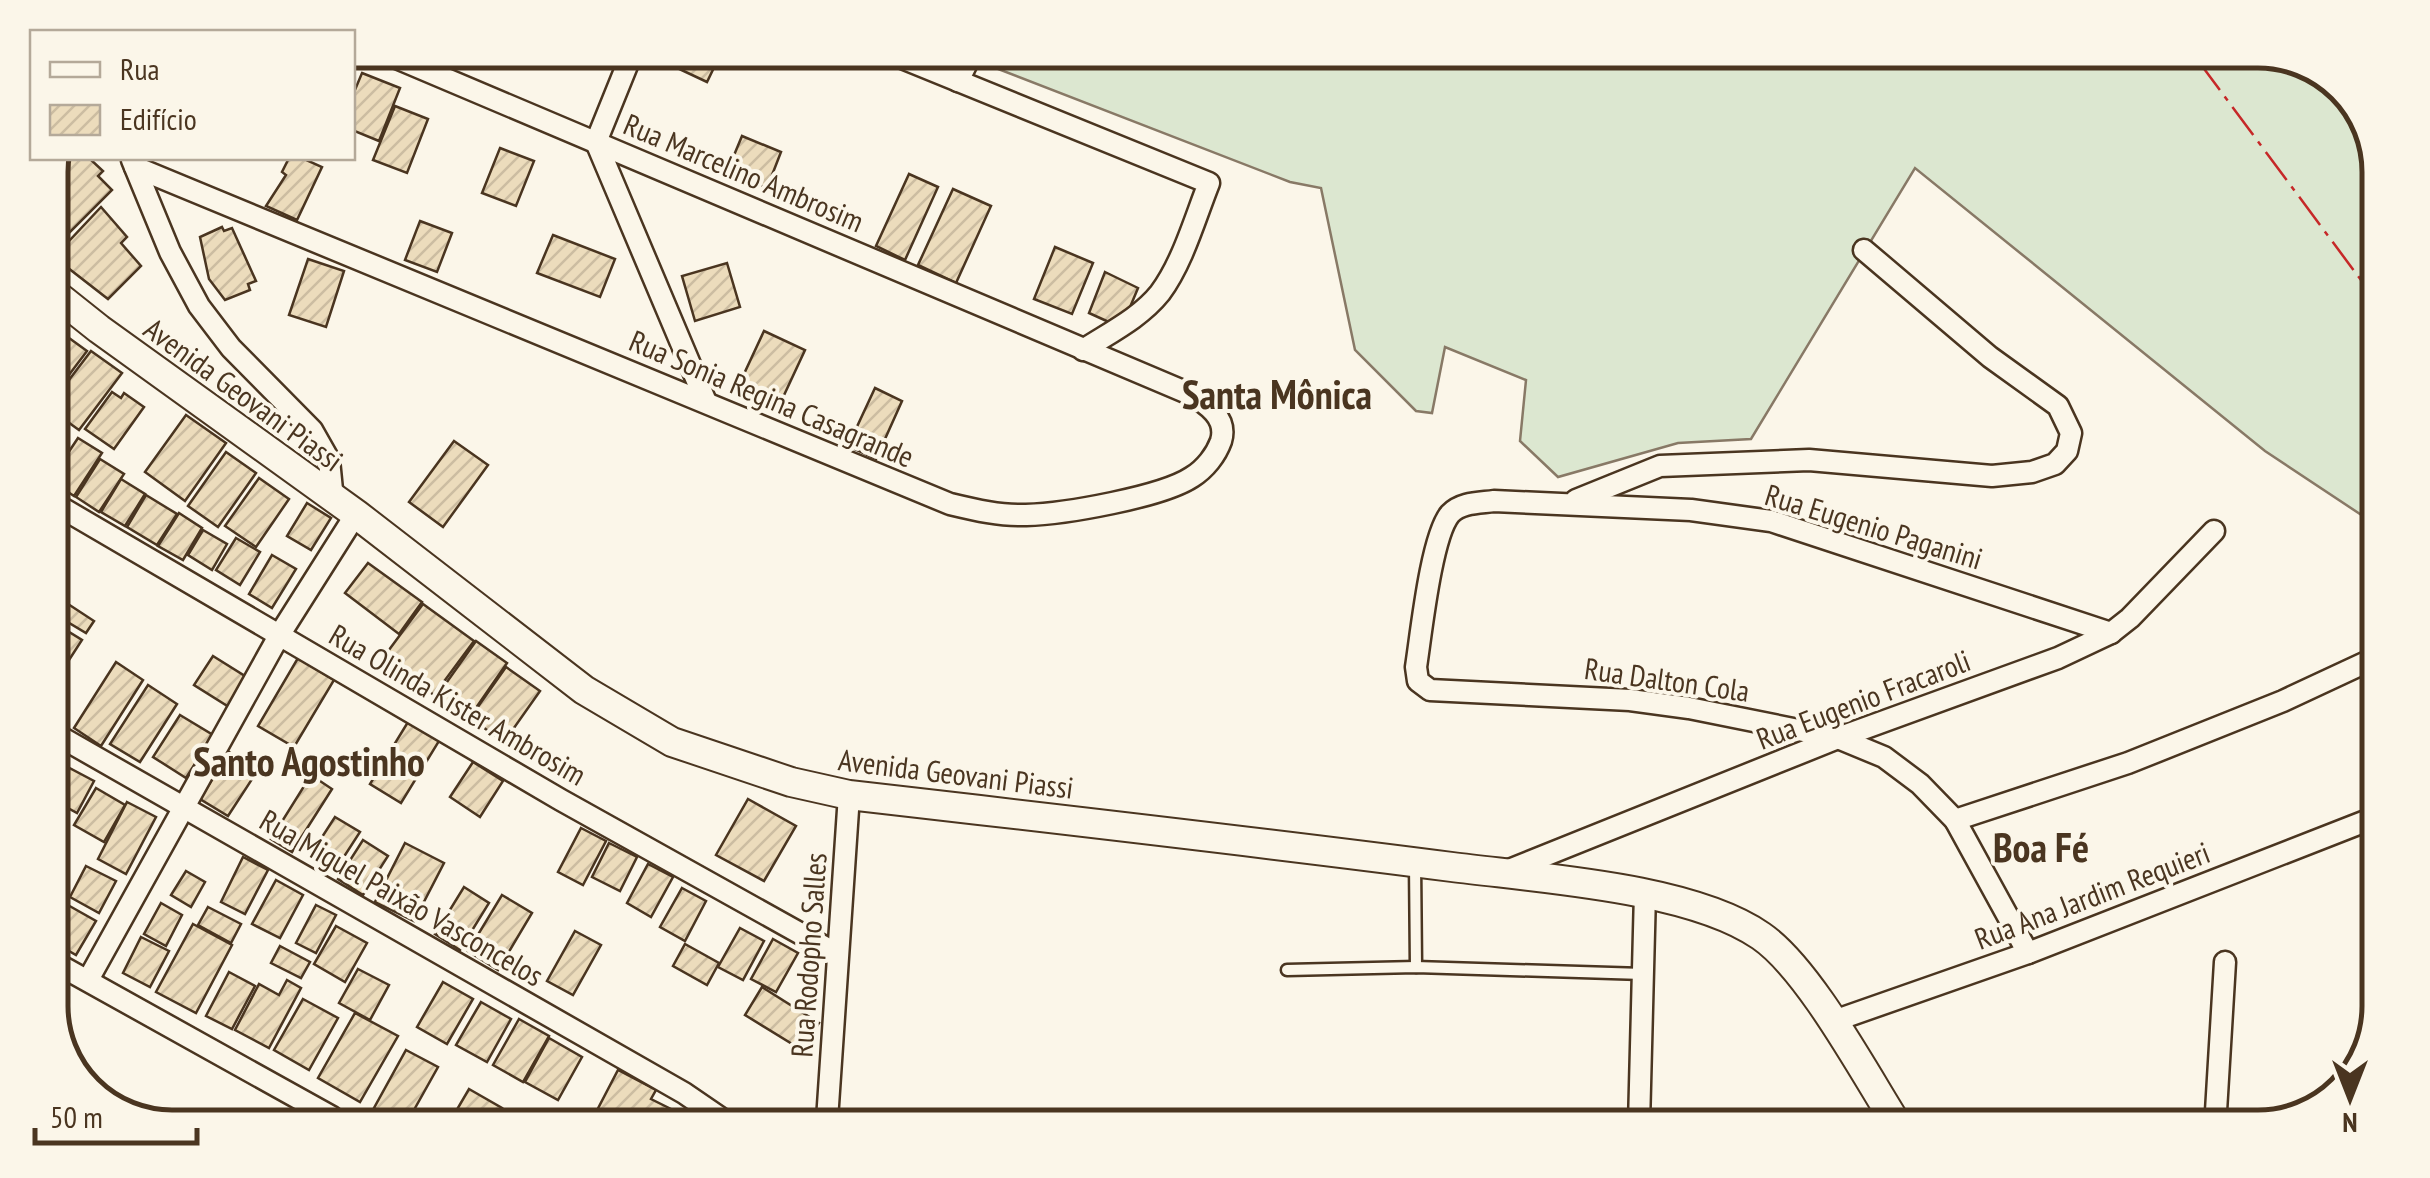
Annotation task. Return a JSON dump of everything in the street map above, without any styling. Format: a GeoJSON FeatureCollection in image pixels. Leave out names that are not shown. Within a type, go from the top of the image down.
{"type":"FeatureCollection","features":[{"type":"Feature","properties":{"kind":"main road","name":"Avenida Geovani Piassi"},"geometry":{"type":"LineString","coordinates":[[68,304],[345,507],[584,690],[672,742],[791,782],[849,795],[1644,893],[1713,913],[1760,936],[1791,965],[1831,1022],[1882,1110]]}},
{"type":"Feature","properties":{"kind":"street","name":"Rua Marcelino Ambrosim"},"geometry":{"type":"LineString","coordinates":[[420,68],[1083,350]]}},
{"type":"Feature","properties":{"kind":"street"},"geometry":{"type":"LineString","coordinates":[[626,68],[596,142],[706,402]]}},
{"type":"Feature","properties":{"kind":"street"},"geometry":{"type":"LineString","coordinates":[[926,68],[1208,182],[1180,256],[1160,292],[1135,316],[1083,350]]}},
{"type":"Feature","properties":{"kind":"street"},"geometry":{"type":"LineString","coordinates":[[958,81],[964,68]]}},
{"type":"Feature","properties":{"kind":"street"},"geometry":{"type":"LineString","coordinates":[[88,980],[280,634],[345,507],[329,460],[312,430],[231,348],[199,306],[170,252],[133,162]]}},
{"type":"Feature","properties":{"kind":"street","name":"Rua Sonia Regina Casagrande"},"geometry":{"type":"LineString","coordinates":[[133,162],[950,504],[986,512],[1025,515],[1170,488],[1193,477],[1210,460],[1222,430],[1208,404],[1083,350]]}},
{"type":"Feature","properties":{"kind":"street"},"geometry":{"type":"LineString","coordinates":[[1569,503],[1660,466],[1809,460],[1992,476],[2032,472],[2055,464],[2067,451],[2071,433],[2058,406],[1990,357],[1864,250]]}},
{"type":"Feature","properties":{"kind":"street","name":"Rua Eugenio Paganini"},"geometry":{"type":"LineString","coordinates":[[1430,690],[1418,682],[1416,667],[1439,541],[1450,515],[1464,505],[1494,502],[1691,510],[1772,521],[2110,633]]}},
{"type":"Feature","properties":{"kind":"street","name":"Rua Olinda Kister Ambrosim"},"geometry":{"type":"LineString","coordinates":[[68,512],[561,800],[837,954]]}},
{"type":"Feature","properties":{"kind":"street","name":"Rua Eugenio Fracaroli"},"geometry":{"type":"LineString","coordinates":[[1501,874],[1838,738],[2058,658],[2110,633],[2130,618],[2214,531]]}},
{"type":"Feature","properties":{"kind":"street"},"geometry":{"type":"LineString","coordinates":[[1955,820],[2128,763],[2283,701],[2362,664]]}},
{"type":"Feature","properties":{"kind":"street","name":"Rua Dalton Cola"},"geometry":{"type":"LineString","coordinates":[[1430,690],[1630,700],[1838,738],[1884,757],[1920,784],[1955,820],[2028,952]]}},
{"type":"Feature","properties":{"kind":"street","name":"Rua Miguel Paixão Vasconcelos"},"geometry":{"type":"LineString","coordinates":[[68,742],[668,1084],[706,1110]]}},
{"type":"Feature","properties":{"kind":"street","name":"Rua Rodopho Salles"},"geometry":{"type":"LineString","coordinates":[[827,1110],[849,795]]}},
{"type":"Feature","properties":{"kind":"street","name":"Rua Ana Jardim Requieri"},"geometry":{"type":"LineString","coordinates":[[1831,1022],[2028,952],[2362,822]]}},
{"type":"Feature","properties":{"kind":"street"},"geometry":{"type":"LineString","coordinates":[[1639,1110],[1644,893]]}},
{"type":"Feature","properties":{"kind":"street"},"geometry":{"type":"LineString","coordinates":[[2215,1110],[2224,962]]}},
{"type":"Feature","properties":{"kind":"street"},"geometry":{"type":"LineString","coordinates":[[68,969],[315,1110]]}},
{"type":"Feature","properties":{"kind":"lane"},"geometry":{"type":"LineString","coordinates":[[1415,862],[1416,968]]}},
{"type":"Feature","properties":{"kind":"lane"},"geometry":{"type":"LineString","coordinates":[[1287,970],[1416,968],[1642,974]]}},
{"type":"Feature","properties":{"kind":"green space"},"geometry":{"type":"Polygon","coordinates":[[[996,68],[2258,68],[2298,75],[2322,89],[2341,108],[2360,151],[2362,515],[2265,451],[1915,168],[1751,439],[1678,443],[1558,477],[1520,441],[1526,380],[1445,347],[1432,413],[1416,411],[1355,350],[1321,188],[1290,182],[996,68]]]}},
{"type":"Feature","properties":{"kind":"building"},"geometry":{"type":"Polygon","coordinates":[[[677,68],[714,68],[707,82],[677,68]]]}},
{"type":"Feature","properties":{"kind":"building"},"geometry":{"type":"Polygon","coordinates":[[[362,73],[400,88],[379,141],[355,131],[355,90],[362,73]]]}},
{"type":"Feature","properties":{"kind":"building"},"geometry":{"type":"Polygon","coordinates":[[[395,106],[428,119],[407,173],[373,160],[395,106]]]}},
{"type":"Feature","properties":{"kind":"building"},"geometry":{"type":"Polygon","coordinates":[[[742,136],[781,152],[767,188],[727,172],[742,136]]]}},
{"type":"Feature","properties":{"kind":"building"},"geometry":{"type":"Polygon","coordinates":[[[500,148],[534,161],[516,206],[482,193],[500,148]]]}},
{"type":"Feature","properties":{"kind":"building"},"geometry":{"type":"Polygon","coordinates":[[[69,160],[91,160],[103,171],[98,176],[112,190],[68,234],[69,160]]]}},
{"type":"Feature","properties":{"kind":"building"},"geometry":{"type":"Polygon","coordinates":[[[288,160],[306,160],[322,167],[297,220],[266,206],[286,175],[282,172],[288,160]]]}},
{"type":"Feature","properties":{"kind":"building"},"geometry":{"type":"Polygon","coordinates":[[[909,174],[938,187],[905,260],[876,246],[909,174]]]}},
{"type":"Feature","properties":{"kind":"building"},"geometry":{"type":"Polygon","coordinates":[[[953,189],[991,206],[956,283],[918,265],[953,189]]]}},
{"type":"Feature","properties":{"kind":"building"},"geometry":{"type":"Polygon","coordinates":[[[101,207],[127,237],[121,243],[141,266],[108,299],[68,268],[68,242],[101,207]]]}},
{"type":"Feature","properties":{"kind":"building"},"geometry":{"type":"Polygon","coordinates":[[[420,221],[452,233],[437,272],[405,260],[420,221]]]}},
{"type":"Feature","properties":{"kind":"building"},"geometry":{"type":"Polygon","coordinates":[[[222,227],[224,231],[232,228],[256,281],[248,284],[250,290],[225,300],[209,279],[200,237],[222,227]]]}},
{"type":"Feature","properties":{"kind":"building"},"geometry":{"type":"Polygon","coordinates":[[[553,235],[615,259],[600,297],[537,273],[553,235]]]}},
{"type":"Feature","properties":{"kind":"building"},"geometry":{"type":"Polygon","coordinates":[[[1055,247],[1093,263],[1072,314],[1034,299],[1055,247]]]}},
{"type":"Feature","properties":{"kind":"building"},"geometry":{"type":"Polygon","coordinates":[[[308,259],[344,271],[326,327],[289,315],[308,259]]]}},
{"type":"Feature","properties":{"kind":"building"},"geometry":{"type":"Polygon","coordinates":[[[727,263],[740,307],[695,321],[682,276],[727,263]]]}},
{"type":"Feature","properties":{"kind":"building"},"geometry":{"type":"Polygon","coordinates":[[[1105,272],[1138,288],[1128,312],[1111,323],[1089,313],[1105,272]]]}},
{"type":"Feature","properties":{"kind":"building"},"geometry":{"type":"Polygon","coordinates":[[[764,331],[805,350],[778,408],[737,389],[764,331]]]}},
{"type":"Feature","properties":{"kind":"building"},"geometry":{"type":"Polygon","coordinates":[[[68,337],[87,351],[68,376],[68,337]]]}},
{"type":"Feature","properties":{"kind":"building"},"geometry":{"type":"Polygon","coordinates":[[[91,351],[122,373],[79,430],[68,422],[68,381],[91,351]]]}},
{"type":"Feature","properties":{"kind":"building"},"geometry":{"type":"Polygon","coordinates":[[[875,388],[902,401],[876,459],[848,446],[875,388]]]}},
{"type":"Feature","properties":{"kind":"building"},"geometry":{"type":"Polygon","coordinates":[[[112,392],[121,398],[124,393],[144,407],[114,449],[85,429],[112,392]]]}},
{"type":"Feature","properties":{"kind":"building"},"geometry":{"type":"Polygon","coordinates":[[[186,415],[226,443],[185,501],[145,472],[186,415]]]}},
{"type":"Feature","properties":{"kind":"building"},"geometry":{"type":"Polygon","coordinates":[[[78,438],[102,453],[74,496],[68,492],[68,453],[78,438]]]}},
{"type":"Feature","properties":{"kind":"building"},"geometry":{"type":"Polygon","coordinates":[[[454,441],[488,465],[443,527],[409,502],[454,441]]]}},
{"type":"Feature","properties":{"kind":"building"},"geometry":{"type":"Polygon","coordinates":[[[226,452],[256,473],[218,527],[188,506],[226,452]]]}},
{"type":"Feature","properties":{"kind":"building"},"geometry":{"type":"Polygon","coordinates":[[[100,459],[124,474],[99,512],[76,497],[100,459]]]}},
{"type":"Feature","properties":{"kind":"building"},"geometry":{"type":"Polygon","coordinates":[[[259,478],[289,499],[256,547],[225,526],[259,478]]]}},
{"type":"Feature","properties":{"kind":"building"},"geometry":{"type":"Polygon","coordinates":[[[121,479],[145,494],[125,526],[101,512],[121,479]]]}},
{"type":"Feature","properties":{"kind":"building"},"geometry":{"type":"Polygon","coordinates":[[[146,495],[177,514],[157,545],[127,527],[146,495]]]}},
{"type":"Feature","properties":{"kind":"building"},"geometry":{"type":"Polygon","coordinates":[[[307,503],[331,518],[311,550],[287,536],[307,503]]]}},
{"type":"Feature","properties":{"kind":"building"},"geometry":{"type":"Polygon","coordinates":[[[179,513],[202,528],[183,560],[158,546],[179,513]]]}},
{"type":"Feature","properties":{"kind":"building"},"geometry":{"type":"Polygon","coordinates":[[[203,530],[227,544],[212,570],[188,555],[203,530]]]}},
{"type":"Feature","properties":{"kind":"building"},"geometry":{"type":"Polygon","coordinates":[[[236,538],[260,552],[240,585],[216,570],[236,538]]]}},
{"type":"Feature","properties":{"kind":"building"},"geometry":{"type":"Polygon","coordinates":[[[272,555],[296,569],[272,608],[249,594],[272,555]]]}},
{"type":"Feature","properties":{"kind":"building"},"geometry":{"type":"Polygon","coordinates":[[[368,563],[422,602],[399,634],[345,593],[368,563]]]}},
{"type":"Feature","properties":{"kind":"building"},"geometry":{"type":"Polygon","coordinates":[[[68,604],[94,621],[86,633],[68,622],[68,604]]]}},
{"type":"Feature","properties":{"kind":"building"},"geometry":{"type":"Polygon","coordinates":[[[423,604],[474,641],[434,695],[383,658],[423,604]]]}},
{"type":"Feature","properties":{"kind":"building"},"geometry":{"type":"Polygon","coordinates":[[[68,631],[82,640],[68,659],[68,631]]]}},
{"type":"Feature","properties":{"kind":"building"},"geometry":{"type":"Polygon","coordinates":[[[476,641],[507,663],[469,718],[437,696],[476,641]]]}},
{"type":"Feature","properties":{"kind":"building"},"geometry":{"type":"Polygon","coordinates":[[[213,656],[248,678],[229,707],[194,685],[213,656]]]}},
{"type":"Feature","properties":{"kind":"building"},"geometry":{"type":"Polygon","coordinates":[[[298,658],[334,680],[294,747],[258,726],[298,658]]]}},
{"type":"Feature","properties":{"kind":"building"},"geometry":{"type":"Polygon","coordinates":[[[116,662],[143,680],[101,746],[74,728],[116,662]]]}},
{"type":"Feature","properties":{"kind":"building"},"geometry":{"type":"Polygon","coordinates":[[[506,667],[540,691],[504,742],[470,718],[506,667]]]}},
{"type":"Feature","properties":{"kind":"building"},"geometry":{"type":"Polygon","coordinates":[[[148,685],[177,704],[140,762],[110,744],[148,685]]]}},
{"type":"Feature","properties":{"kind":"building"},"geometry":{"type":"Polygon","coordinates":[[[180,715],[213,735],[186,778],[153,757],[180,715]]]}},
{"type":"Feature","properties":{"kind":"building"},"geometry":{"type":"Polygon","coordinates":[[[408,722],[439,741],[401,803],[370,784],[408,722]]]}},
{"type":"Feature","properties":{"kind":"building"},"geometry":{"type":"Polygon","coordinates":[[[229,752],[258,770],[228,816],[200,799],[229,752]]]}},
{"type":"Feature","properties":{"kind":"building"},"geometry":{"type":"Polygon","coordinates":[[[473,762],[503,781],[480,817],[450,797],[473,762]]]}},
{"type":"Feature","properties":{"kind":"building"},"geometry":{"type":"Polygon","coordinates":[[[68,767],[94,781],[77,813],[68,808],[68,767]]]}},
{"type":"Feature","properties":{"kind":"building"},"geometry":{"type":"Polygon","coordinates":[[[311,775],[332,789],[292,852],[271,839],[311,775]]]}},
{"type":"Feature","properties":{"kind":"building"},"geometry":{"type":"Polygon","coordinates":[[[96,788],[125,805],[104,842],[74,825],[96,788]]]}},
{"type":"Feature","properties":{"kind":"building"},"geometry":{"type":"Polygon","coordinates":[[[748,799],[796,826],[764,881],[716,855],[748,799]]]}},
{"type":"Feature","properties":{"kind":"building"},"geometry":{"type":"Polygon","coordinates":[[[127,802],[156,817],[126,874],[98,859],[127,802]]]}},
{"type":"Feature","properties":{"kind":"building"},"geometry":{"type":"Polygon","coordinates":[[[335,817],[360,832],[336,869],[311,854],[335,817]]]}},
{"type":"Feature","properties":{"kind":"building"},"geometry":{"type":"Polygon","coordinates":[[[581,828],[606,841],[583,885],[558,872],[581,828]]]}},
{"type":"Feature","properties":{"kind":"building"},"geometry":{"type":"Polygon","coordinates":[[[363,840],[388,856],[363,895],[338,879],[363,840]]]}},
{"type":"Feature","properties":{"kind":"building"},"geometry":{"type":"Polygon","coordinates":[[[405,843],[444,863],[414,921],[375,902],[405,843]]]}},
{"type":"Feature","properties":{"kind":"building"},"geometry":{"type":"Polygon","coordinates":[[[609,843],[637,857],[620,891],[592,877],[609,843]]]}},
{"type":"Feature","properties":{"kind":"building"},"geometry":{"type":"Polygon","coordinates":[[[243,857],[268,870],[245,914],[221,902],[243,857]]]}},
{"type":"Feature","properties":{"kind":"building"},"geometry":{"type":"Polygon","coordinates":[[[648,864],[673,877],[651,917],[627,903],[648,864]]]}},
{"type":"Feature","properties":{"kind":"building"},"geometry":{"type":"Polygon","coordinates":[[[86,866],[116,881],[99,913],[70,897],[86,866]]]}},
{"type":"Feature","properties":{"kind":"building"},"geometry":{"type":"Polygon","coordinates":[[[186,871],[205,882],[191,907],[171,895],[186,871]]]}},
{"type":"Feature","properties":{"kind":"building"},"geometry":{"type":"Polygon","coordinates":[[[276,880],[303,895],[280,938],[252,924],[276,880]]]}},
{"type":"Feature","properties":{"kind":"building"},"geometry":{"type":"Polygon","coordinates":[[[464,887],[489,903],[460,950],[435,934],[464,887]]]}},
{"type":"Feature","properties":{"kind":"building"},"geometry":{"type":"Polygon","coordinates":[[[682,888],[706,901],[685,941],[660,927],[682,888]]]}},
{"type":"Feature","properties":{"kind":"building"},"geometry":{"type":"Polygon","coordinates":[[[502,895],[532,913],[498,970],[468,951],[502,895]]]}},
{"type":"Feature","properties":{"kind":"building"},"geometry":{"type":"Polygon","coordinates":[[[161,903],[182,915],[166,946],[144,934],[161,903]]]}},
{"type":"Feature","properties":{"kind":"building"},"geometry":{"type":"Polygon","coordinates":[[[68,905],[96,921],[76,955],[68,950],[68,905]]]}},
{"type":"Feature","properties":{"kind":"building"},"geometry":{"type":"Polygon","coordinates":[[[316,905],[336,915],[316,953],[296,943],[316,905]]]}},
{"type":"Feature","properties":{"kind":"building"},"geometry":{"type":"Polygon","coordinates":[[[208,907],[241,924],[231,943],[198,925],[208,907]]]}},
{"type":"Feature","properties":{"kind":"building"},"geometry":{"type":"Polygon","coordinates":[[[193,924],[232,945],[196,1013],[156,992],[193,924]]]}},
{"type":"Feature","properties":{"kind":"building"},"geometry":{"type":"Polygon","coordinates":[[[336,926],[367,943],[345,982],[314,964],[336,926]]]}},
{"type":"Feature","properties":{"kind":"building"},"geometry":{"type":"Polygon","coordinates":[[[740,928],[764,941],[743,980],[718,967],[740,928]]]}},
{"type":"Feature","properties":{"kind":"building"},"geometry":{"type":"Polygon","coordinates":[[[575,931],[601,945],[573,995],[547,981],[575,931]]]}},
{"type":"Feature","properties":{"kind":"building"},"geometry":{"type":"Polygon","coordinates":[[[141,937],[169,951],[150,987],[123,973],[141,937]]]}},
{"type":"Feature","properties":{"kind":"building"},"geometry":{"type":"Polygon","coordinates":[[[773,939],[798,953],[776,992],[751,979],[773,939]]]}},
{"type":"Feature","properties":{"kind":"building"},"geometry":{"type":"Polygon","coordinates":[[[685,944],[719,963],[707,985],[673,966],[685,944]]]}},
{"type":"Feature","properties":{"kind":"building"},"geometry":{"type":"Polygon","coordinates":[[[280,946],[310,962],[301,978],[271,963],[280,946]]]}},
{"type":"Feature","properties":{"kind":"building"},"geometry":{"type":"Polygon","coordinates":[[[358,969],[389,985],[370,1020],[339,1003],[358,969]]]}},
{"type":"Feature","properties":{"kind":"building"},"geometry":{"type":"Polygon","coordinates":[[[229,972],[255,986],[232,1029],[206,1016],[229,972]]]}},
{"type":"Feature","properties":{"kind":"building"},"geometry":{"type":"Polygon","coordinates":[[[287,980],[301,988],[269,1048],[235,1030],[259,984],[279,995],[287,980]]]}},
{"type":"Feature","properties":{"kind":"building"},"geometry":{"type":"Polygon","coordinates":[[[443,982],[473,999],[447,1044],[417,1027],[443,982]]]}},
{"type":"Feature","properties":{"kind":"building"},"geometry":{"type":"Polygon","coordinates":[[[762,987],[819,1023],[802,1050],[745,1015],[762,987]]]}},
{"type":"Feature","properties":{"kind":"building"},"geometry":{"type":"Polygon","coordinates":[[[303,999],[338,1018],[309,1070],[274,1050],[303,999]]]}},
{"type":"Feature","properties":{"kind":"building"},"geometry":{"type":"Polygon","coordinates":[[[481,1002],[511,1019],[487,1062],[456,1045],[481,1002]]]}},
{"type":"Feature","properties":{"kind":"building"},"geometry":{"type":"Polygon","coordinates":[[[355,1013],[398,1036],[360,1102],[318,1078],[355,1013]]]}},
{"type":"Feature","properties":{"kind":"building"},"geometry":{"type":"Polygon","coordinates":[[[519,1019],[549,1036],[523,1082],[493,1065],[519,1019]]]}},
{"type":"Feature","properties":{"kind":"building"},"geometry":{"type":"Polygon","coordinates":[[[549,1038],[582,1057],[558,1100],[525,1082],[549,1038]]]}},
{"type":"Feature","properties":{"kind":"building"},"geometry":{"type":"Polygon","coordinates":[[[406,1050],[438,1067],[414,1110],[374,1108],[406,1050]]]}},
{"type":"Feature","properties":{"kind":"building"},"geometry":{"type":"Polygon","coordinates":[[[618,1070],[656,1090],[651,1099],[673,1110],[597,1110],[618,1070]]]}},
{"type":"Feature","properties":{"kind":"building"},"geometry":{"type":"Polygon","coordinates":[[[469,1089],[502,1108],[501,1110],[457,1110],[469,1089]]]}},
{"type":"Feature","properties":{"kind":"power"},"geometry":{"type":"LineString","coordinates":[[2203,68],[2362,281]]}},
{"type":"Feature","properties":{"kind":"district","name":"Santa Mônica"},"geometry":{"type":"Point","coordinates":[1277,394]}},
{"type":"Feature","properties":{"kind":"district","name":"Santo Agostinho"},"geometry":{"type":"Point","coordinates":[309,761]}},
{"type":"Feature","properties":{"kind":"district","name":"Boa Fé"},"geometry":{"type":"Point","coordinates":[2041,847]}}]}
